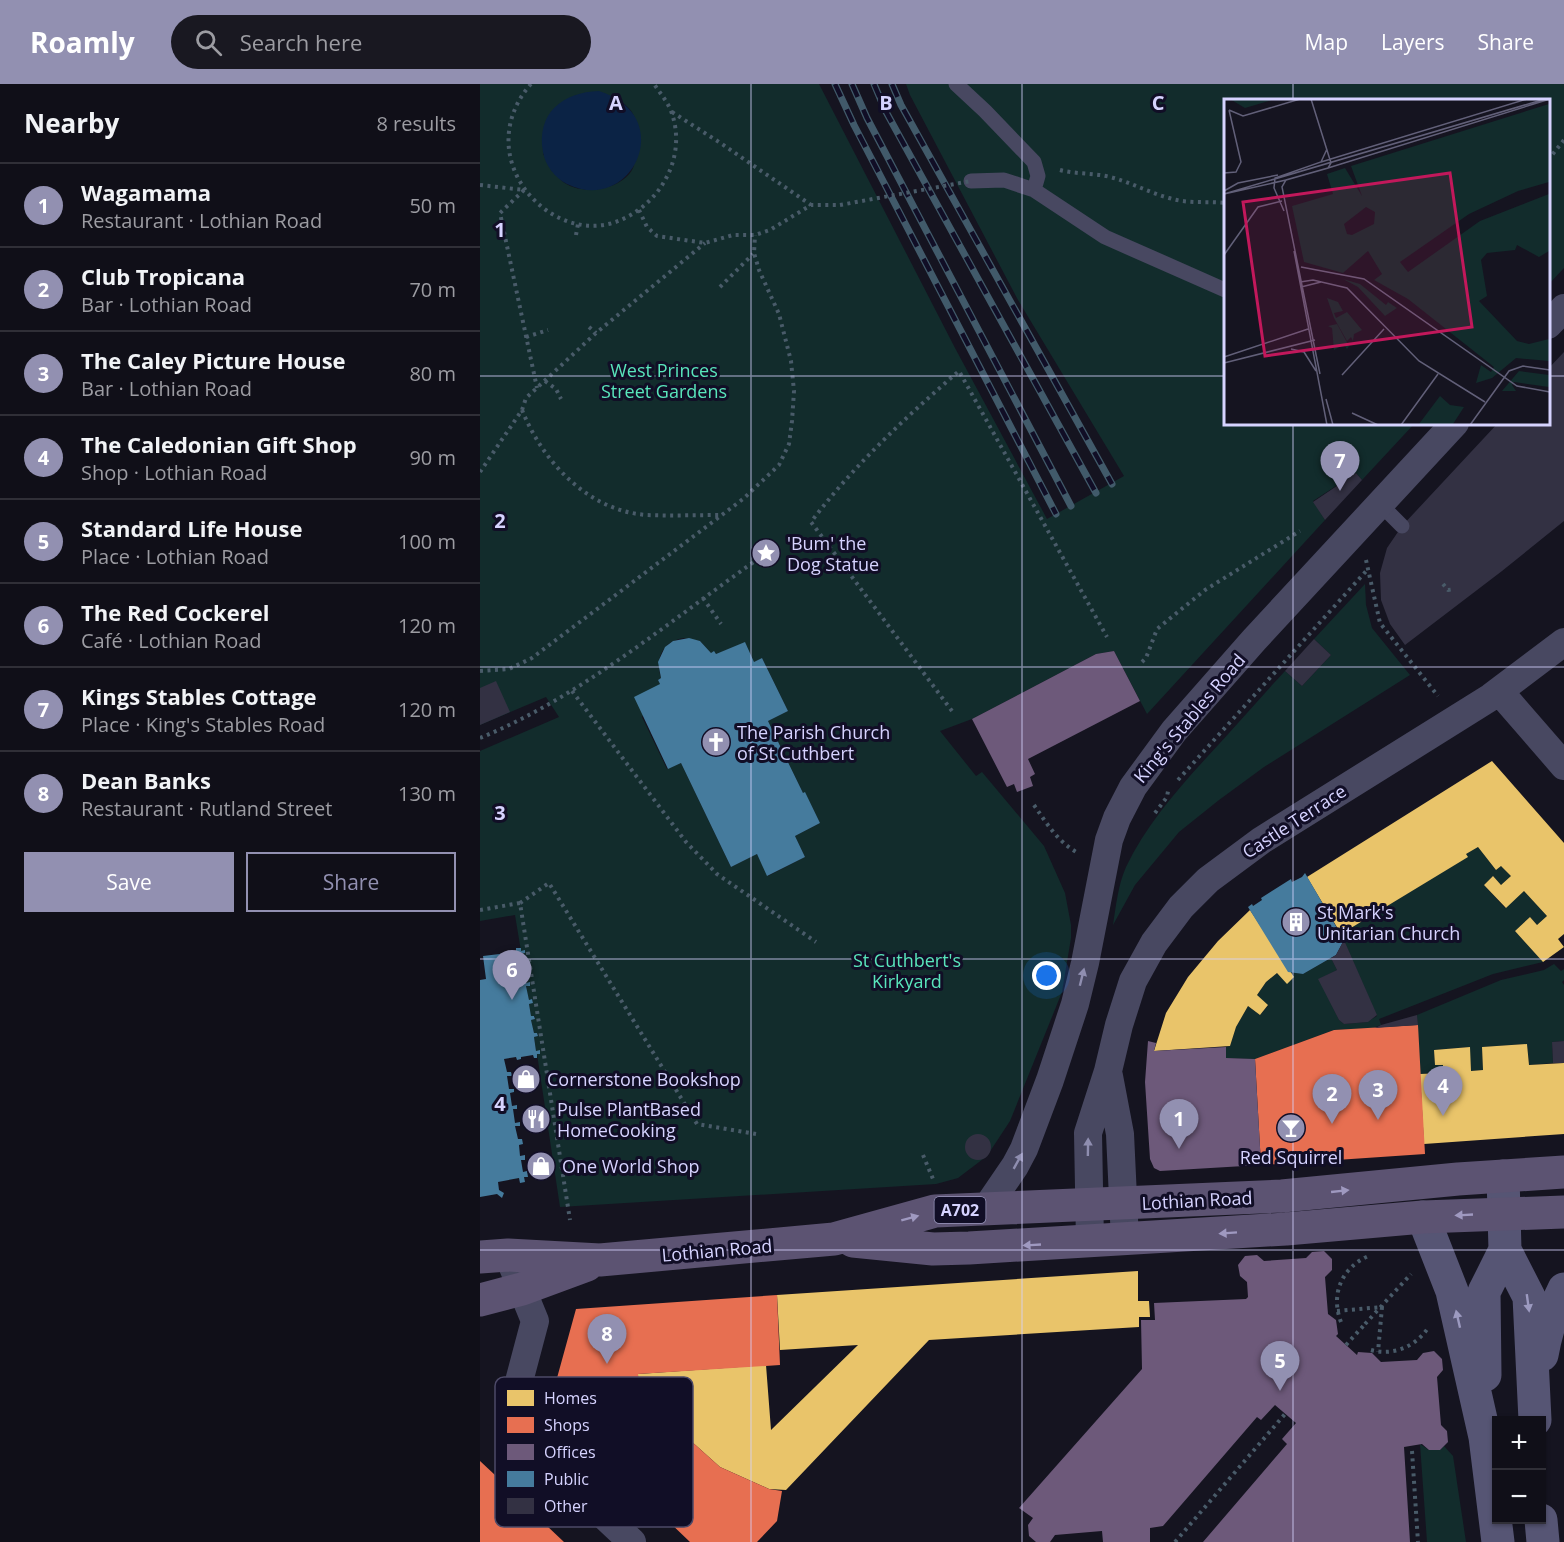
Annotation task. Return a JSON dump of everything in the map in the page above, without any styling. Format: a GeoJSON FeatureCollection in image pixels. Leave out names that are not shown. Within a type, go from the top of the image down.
{"type":"FeatureCollection","features":[{"type":"Feature","properties":{"kind":"main road","name":"Lothian Road"},"geometry":{"type":"LineString","coordinates":[[494,1256],[600,1260],[834,1239],[935,1211],[1282,1196],[1564,1172]]}},
{"type":"Feature","properties":{"kind":"main road","name":"Lothian Road"},"geometry":{"type":"LineString","coordinates":[[834,1239],[933,1249],[1125,1240],[1423,1217],[1564,1212]]}},
{"type":"Feature","properties":{"kind":"main road","name":"Lothian Road"},"geometry":{"type":"LineString","coordinates":[[480,1300],[522,1289],[600,1260]]}},
{"type":"Feature","properties":{"kind":"street"},"geometry":{"type":"LineString","coordinates":[[1549,324],[1564,308]]}},
{"type":"Feature","properties":{"kind":"street","name":"King's Stables Road"},"geometry":{"type":"LineString","coordinates":[[986,1210],[1024,1149],[1054,1068],[1075,1004],[1085,963],[1103,864],[1117,818],[1133,787],[1174,731],[1254,640],[1454,424]]}},
{"type":"Feature","properties":{"kind":"street","name":"Castle Terrace"},"geometry":{"type":"LineString","coordinates":[[1090,1242],[1088,1133],[1108,1071],[1119,1025],[1137,974],[1180,907],[1208,880],[1262,840],[1499,691],[1564,642]]}},
{"type":"Feature","properties":{"kind":"street"},"geometry":{"type":"LineString","coordinates":[[1499,691],[1564,766]]}},
{"type":"Feature","properties":{"kind":"street","name":"Castle Terrace"},"geometry":{"type":"LineString","coordinates":[[1108,1071],[1120,1134],[1125,1240]]}},
{"type":"Feature","properties":{"kind":"street"},"geometry":{"type":"LineString","coordinates":[[1503,1176],[1506,1250],[1529,1297],[1536,1416]]}},
{"type":"Feature","properties":{"kind":"street"},"geometry":{"type":"LineString","coordinates":[[1423,1217],[1452,1291],[1485,1437],[1498,1542]]}},
{"type":"Feature","properties":{"kind":"street"},"geometry":{"type":"LineString","coordinates":[[1485,1437],[1484,1292],[1506,1250]]}},
{"type":"Feature","properties":{"kind":"street"},"geometry":{"type":"LineString","coordinates":[[494,1256],[522,1289],[535,1321],[520,1377]]}},
{"type":"Feature","properties":{"kind":"street"},"geometry":{"type":"LineString","coordinates":[[1536,1416],[1546,1335],[1564,1289]]}},
{"type":"Feature","properties":{"kind":"street"},"geometry":{"type":"LineString","coordinates":[[1541,1524],[1543,1542]]}},
{"type":"Feature","properties":{"kind":"street"},"geometry":{"type":"LineString","coordinates":[[616,1527],[632,1542]]}},
{"type":"Feature","properties":{"kind":"lane"},"geometry":{"type":"LineString","coordinates":[[956,84],[1034,162],[1038,176],[1034,190]]}},
{"type":"Feature","properties":{"kind":"lane"},"geometry":{"type":"LineString","coordinates":[[971,181],[1004,180],[1034,190],[1060,205],[1105,237],[1224,290]]}},
{"type":"Feature","properties":{"kind":"lane"},"geometry":{"type":"LineString","coordinates":[[1379,503],[1402,526]]}},
{"type":"Feature","properties":{"kind":"path"},"geometry":{"type":"LineString","coordinates":[[531,84],[514,110],[508,131],[508,152],[514,172],[524,190],[548,213],[578,224],[602,225],[624,219],[639,210],[659,192],[670,174],[675,154],[676,132],[671,112],[654,84]]}},
{"type":"Feature","properties":{"kind":"path"},"geometry":{"type":"LineString","coordinates":[[671,112],[811,205]]}},
{"type":"Feature","properties":{"kind":"path"},"geometry":{"type":"LineString","coordinates":[[1549,159],[1564,140]]}},
{"type":"Feature","properties":{"kind":"path"},"geometry":{"type":"LineString","coordinates":[[1034,162],[1073,174],[1104,176],[1138,185],[1168,198],[1224,203]]}},
{"type":"Feature","properties":{"kind":"path"},"geometry":{"type":"LineString","coordinates":[[639,210],[647,227],[657,236],[705,243],[734,235],[755,235],[771,230],[811,205],[840,205],[971,181]]}},
{"type":"Feature","properties":{"kind":"path"},"geometry":{"type":"LineString","coordinates":[[480,185],[524,190]]}},
{"type":"Feature","properties":{"kind":"path"},"geometry":{"type":"LineString","coordinates":[[524,190],[500,213],[537,388]]}},
{"type":"Feature","properties":{"kind":"path"},"geometry":{"type":"LineString","coordinates":[[576,235],[578,224]]}},
{"type":"Feature","properties":{"kind":"path"},"geometry":{"type":"LineString","coordinates":[[480,670],[509,669],[532,658],[723,515],[779,465],[789,444],[792,421],[794,391],[791,361],[779,314],[759,270],[754,253],[755,235]]}},
{"type":"Feature","properties":{"kind":"path"},"geometry":{"type":"LineString","coordinates":[[480,472],[522,410],[526,398],[596,333],[705,243]]}},
{"type":"Feature","properties":{"kind":"path"},"geometry":{"type":"LineString","coordinates":[[720,287],[754,253]]}},
{"type":"Feature","properties":{"kind":"path"},"geometry":{"type":"LineString","coordinates":[[590,327],[596,333]]}},
{"type":"Feature","properties":{"kind":"path"},"geometry":{"type":"LineString","coordinates":[[526,337],[548,330]]}},
{"type":"Feature","properties":{"kind":"path"},"geometry":{"type":"LineString","coordinates":[[952,711],[811,522],[890,433],[918,405],[959,371],[1107,637]]}},
{"type":"Feature","properties":{"kind":"path"},"geometry":{"type":"LineString","coordinates":[[545,381],[556,389],[561,399]]}},
{"type":"Feature","properties":{"kind":"path"},"geometry":{"type":"LineString","coordinates":[[522,410],[540,446],[563,475],[604,503],[646,515],[723,515]]}},
{"type":"Feature","properties":{"kind":"path"},"geometry":{"type":"LineString","coordinates":[[1356,528],[1380,623],[1457,718]]}},
{"type":"Feature","properties":{"kind":"path"},"geometry":{"type":"LineString","coordinates":[[1142,662],[1146,658],[1157,628],[1205,590],[1300,531]]}},
{"type":"Feature","properties":{"kind":"path"},"geometry":{"type":"LineString","coordinates":[[480,738],[516,723],[572,691],[771,550]]}},
{"type":"Feature","properties":{"kind":"path"},"geometry":{"type":"LineString","coordinates":[[1176,782],[1368,569]]}},
{"type":"Feature","properties":{"kind":"path"},"geometry":{"type":"LineString","coordinates":[[1443,584],[1448,590],[1455,589]]}},
{"type":"Feature","properties":{"kind":"path"},"geometry":{"type":"LineString","coordinates":[[703,598],[721,624]]}},
{"type":"Feature","properties":{"kind":"path"},"geometry":{"type":"LineString","coordinates":[[572,691],[686,842],[717,874],[816,942]]}},
{"type":"Feature","properties":{"kind":"path"},"geometry":{"type":"LineString","coordinates":[[1034,805],[1064,845],[1103,864]]}},
{"type":"Feature","properties":{"kind":"path"},"geometry":{"type":"LineString","coordinates":[[480,910],[520,903],[549,883],[697,1124],[756,1134]]}},
{"type":"Feature","properties":{"kind":"path"},"geometry":{"type":"LineString","coordinates":[[520,903],[570,1220]]}},
{"type":"Feature","properties":{"kind":"path"},"geometry":{"type":"LineString","coordinates":[[923,1155],[936,1184]]}},
{"type":"Feature","properties":{"kind":"path"},"geometry":{"type":"LineString","coordinates":[[1341,1322],[1337,1311],[1336,1296],[1341,1281],[1349,1268],[1361,1259],[1376,1254]]}},
{"type":"Feature","properties":{"kind":"path"},"geometry":{"type":"LineString","coordinates":[[1346,1345],[1419,1266]]}},
{"type":"Feature","properties":{"kind":"path"},"geometry":{"type":"LineString","coordinates":[[1337,1311],[1382,1307]]}},
{"type":"Feature","properties":{"kind":"path"},"geometry":{"type":"LineString","coordinates":[[1378,1352],[1382,1307]]}},
{"type":"Feature","properties":{"kind":"path"},"geometry":{"type":"LineString","coordinates":[[1371,1350],[1394,1352],[1409,1346],[1421,1337],[1430,1324]]}},
{"type":"Feature","properties":{"kind":"path"},"geometry":{"type":"LineString","coordinates":[[1175,1542],[1286,1414]]}},
{"type":"Feature","properties":{"kind":"path"},"geometry":{"type":"LineString","coordinates":[[1412,1451],[1418,1542]]}},
{"type":"Feature","properties":{"kind":"green space"},"geometry":{"type":"Polygon","coordinates":[[[480,84],[819,84],[955,348],[1047,519],[1124,476],[1018,300],[906,84],[1564,84],[1564,268],[1549,284],[1549,99],[1224,99],[1224,424],[1414,424],[1362,480],[1356,473],[1313,501],[1325,520],[1147,714],[1114,651],[1096,654],[972,719],[940,731],[976,776],[982,772],[1044,846],[1065,893],[1071,925],[1062,992],[1010,1121],[987,1156],[958,1178],[936,1184],[560,1207],[537,1054],[540,1051],[536,1051],[534,1037],[538,1036],[534,1033],[531,1020],[535,1019],[535,1016],[531,1016],[529,1004],[533,1003],[532,999],[529,1000],[526,986],[530,986],[530,983],[526,983],[524,969],[527,968],[523,965],[521,953],[525,953],[521,951],[515,915],[480,921],[480,751],[559,717],[546,697],[480,725],[480,84]],[[614,96],[543,154],[562,181],[570,186],[591,190],[613,185],[630,174],[634,165],[636,126],[634,115],[614,96]],[[684,638],[665,647],[659,664],[660,684],[642,717],[667,769],[681,763],[731,867],[757,854],[768,876],[805,857],[795,836],[820,823],[768,721],[788,711],[762,658],[754,662],[745,643],[716,654],[711,653],[700,641],[684,638]]]}},
{"type":"Feature","properties":{"kind":"green space"},"geometry":{"type":"Polygon","coordinates":[[[1365,584],[1366,605],[1372,628],[1410,675],[1264,767],[1179,832],[1135,885],[1113,925],[1123,874],[1143,837],[1163,808],[1285,671],[1302,686],[1331,655],[1314,639],[1365,584]]]}},
{"type":"Feature","properties":{"kind":"green space"},"geometry":{"type":"Polygon","coordinates":[[[1478,847],[1496,870],[1501,866],[1511,876],[1501,885],[1493,876],[1484,885],[1505,908],[1524,891],[1547,916],[1537,925],[1530,917],[1515,931],[1543,962],[1493,974],[1379,1019],[1381,1025],[1373,1028],[1334,1030],[1255,1059],[1226,1058],[1226,1047],[1230,1046],[1236,1027],[1248,1006],[1260,1015],[1268,1006],[1257,995],[1266,982],[1277,973],[1287,983],[1288,972],[1303,974],[1331,958],[1337,970],[1319,979],[1339,1020],[1344,1024],[1367,1022],[1377,1016],[1341,934],[1467,857],[1466,854],[1478,847]]]}},
{"type":"Feature","properties":{"kind":"green space"},"geometry":{"type":"Polygon","coordinates":[[[1554,964],[1561,971],[1564,969],[1562,982],[1564,985],[1564,1041],[1552,1042],[1553,1063],[1529,1065],[1527,1044],[1482,1047],[1483,1070],[1471,1071],[1469,1047],[1434,1050],[1435,1064],[1443,1065],[1443,1073],[1420,1074],[1417,1015],[1501,980],[1544,970],[1554,964]]]}},
{"type":"Feature","properties":{"kind":"green space"},"geometry":{"type":"Polygon","coordinates":[[[1420,1444],[1429,1450],[1440,1450],[1444,1446],[1453,1456],[1466,1542],[1427,1542],[1420,1444]]]}},
{"type":"Feature","properties":{"kind":"water"},"geometry":{"type":"Polygon","coordinates":[[[599,91],[623,103],[637,121],[641,140],[637,159],[627,175],[611,186],[590,190],[567,184],[555,175],[544,157],[542,138],[548,116],[555,107],[574,95],[599,91]]]}},
{"type":"Feature","properties":{"kind":"building: Homes"},"geometry":{"type":"Polygon","coordinates":[[[1492,761],[1564,843],[1564,934],[1558,939],[1564,947],[1543,962],[1515,931],[1530,917],[1537,925],[1547,916],[1524,891],[1506,908],[1484,885],[1493,876],[1501,885],[1511,876],[1501,866],[1496,870],[1478,847],[1466,854],[1468,857],[1341,934],[1307,877],[1492,761]]]}},
{"type":"Feature","properties":{"kind":"building: Homes"},"geometry":{"type":"Polygon","coordinates":[[[1250,910],[1294,977],[1287,984],[1277,973],[1266,982],[1257,995],[1268,1005],[1260,1015],[1248,1006],[1236,1027],[1230,1046],[1154,1051],[1166,1013],[1188,977],[1218,941],[1250,910]]]}},
{"type":"Feature","properties":{"kind":"building: Homes"},"geometry":{"type":"Polygon","coordinates":[[[1527,1044],[1529,1065],[1564,1063],[1564,1134],[1424,1144],[1420,1074],[1443,1073],[1443,1065],[1435,1065],[1434,1050],[1470,1047],[1471,1071],[1483,1070],[1482,1047],[1527,1044]]]}},
{"type":"Feature","properties":{"kind":"building: Homes"},"geometry":{"type":"Polygon","coordinates":[[[1138,1271],[1138,1301],[1149,1301],[1150,1317],[1139,1317],[1139,1327],[929,1340],[786,1490],[769,1489],[720,1467],[693,1443],[693,1377],[638,1377],[638,1374],[766,1365],[771,1430],[858,1345],[780,1350],[777,1295],[1138,1271]]]}},
{"type":"Feature","properties":{"kind":"building: Shops"},"geometry":{"type":"Polygon","coordinates":[[[1418,1025],[1425,1154],[1261,1165],[1255,1059],[1334,1030],[1418,1025]]]}},
{"type":"Feature","properties":{"kind":"building: Shops"},"geometry":{"type":"Polygon","coordinates":[[[777,1295],[780,1365],[638,1374],[638,1377],[557,1377],[576,1309],[777,1295]]]}},
{"type":"Feature","properties":{"kind":"building: Shops"},"geometry":{"type":"Polygon","coordinates":[[[693,1443],[720,1467],[769,1489],[782,1491],[777,1521],[757,1542],[690,1542],[674,1527],[693,1527],[693,1443]]]}},
{"type":"Feature","properties":{"kind":"building: Shops"},"geometry":{"type":"Polygon","coordinates":[[[480,1461],[495,1475],[495,1527],[548,1527],[564,1542],[480,1542],[480,1461]]]}},
{"type":"Feature","properties":{"kind":"building: Offices"},"geometry":{"type":"Polygon","coordinates":[[[1114,651],[1140,701],[1028,759],[1035,774],[1030,777],[1033,786],[1017,792],[1014,784],[1007,787],[972,719],[1096,654],[1114,651]]]}},
{"type":"Feature","properties":{"kind":"building: Offices"},"geometry":{"type":"Polygon","coordinates":[[[1148,1041],[1156,1043],[1154,1051],[1226,1047],[1226,1058],[1255,1059],[1261,1165],[1160,1171],[1154,1168],[1150,1159],[1145,1082],[1148,1041]]]}},
{"type":"Feature","properties":{"kind":"building: Offices"},"geometry":{"type":"Polygon","coordinates":[[[1324,1251],[1332,1259],[1332,1270],[1325,1277],[1328,1314],[1336,1320],[1338,1334],[1336,1336],[1357,1355],[1358,1352],[1372,1353],[1381,1362],[1417,1360],[1423,1353],[1434,1351],[1442,1359],[1443,1370],[1437,1377],[1441,1425],[1447,1431],[1448,1442],[1440,1450],[1429,1450],[1422,1444],[1404,1447],[1410,1542],[1203,1542],[1287,1444],[1282,1439],[1296,1423],[1275,1405],[1261,1420],[1257,1417],[1163,1526],[1150,1528],[1150,1542],[1103,1542],[1102,1531],[1055,1535],[1050,1542],[1036,1542],[1029,1536],[1028,1525],[1033,1518],[1019,1508],[1142,1369],[1141,1320],[1155,1320],[1154,1303],[1246,1299],[1248,1297],[1247,1282],[1240,1276],[1238,1265],[1245,1256],[1257,1255],[1264,1261],[1306,1258],[1312,1252],[1324,1251]]]}},
{"type":"Feature","properties":{"kind":"building: Public","name":"The Parish Church of St Cuthbert"},"geometry":{"type":"Polygon","coordinates":[[[689,638],[700,641],[711,653],[714,651],[716,654],[745,642],[754,662],[762,658],[788,711],[768,721],[820,823],[795,836],[805,857],[767,876],[757,854],[731,867],[681,763],[668,769],[634,697],[660,684],[658,662],[665,647],[673,641],[689,638]]]}},
{"type":"Feature","properties":{"kind":"building: Public","name":"St Mark's Unitarian Church"},"geometry":{"type":"Polygon","coordinates":[[[1305,873],[1344,940],[1336,955],[1303,974],[1288,972],[1248,907],[1252,904],[1253,906],[1262,900],[1261,898],[1291,879],[1292,882],[1305,873]]]}},
{"type":"Feature","properties":{"kind":"building: Public"},"geometry":{"type":"Polygon","coordinates":[[[516,948],[521,948],[521,951],[525,950],[525,953],[521,953],[523,965],[527,968],[524,969],[526,983],[530,982],[530,986],[526,986],[529,1000],[532,999],[533,1003],[529,1004],[531,1016],[535,1019],[531,1020],[534,1033],[538,1036],[534,1037],[536,1051],[540,1050],[537,1058],[533,1055],[517,1060],[516,1057],[504,1059],[507,1072],[511,1072],[512,1076],[507,1076],[509,1089],[514,1089],[514,1092],[510,1093],[512,1106],[517,1105],[517,1109],[513,1109],[515,1123],[520,1122],[520,1126],[515,1126],[518,1139],[522,1139],[523,1144],[519,1145],[520,1156],[525,1155],[525,1160],[521,1160],[523,1172],[527,1171],[528,1177],[524,1177],[525,1182],[520,1183],[519,1178],[498,1182],[499,1190],[504,1193],[502,1198],[497,1194],[480,1197],[480,980],[486,979],[483,956],[516,952],[516,948]]]}},
{"type":"Feature","properties":{"kind":"building: Other"},"geometry":{"type":"Polygon","coordinates":[[[1564,352],[1564,521],[1405,645],[1390,624],[1381,600],[1380,573],[1387,548],[1402,526],[1497,424],[1549,424],[1549,368],[1564,352]]]}},
{"type":"Feature","properties":{"kind":"building: Other"},"geometry":{"type":"Polygon","coordinates":[[[1356,473],[1362,480],[1325,520],[1313,502],[1356,473]]]}},
{"type":"Feature","properties":{"kind":"building: Other"},"geometry":{"type":"Polygon","coordinates":[[[1314,639],[1331,655],[1302,686],[1285,671],[1314,639]]]}},
{"type":"Feature","properties":{"kind":"building: Other"},"geometry":{"type":"Polygon","coordinates":[[[496,681],[510,712],[480,725],[480,688],[496,681]]]}},
{"type":"Feature","properties":{"kind":"building: Other"},"geometry":{"type":"Polygon","coordinates":[[[1344,940],[1377,1015],[1368,1022],[1344,1024],[1339,1020],[1318,979],[1337,970],[1331,958],[1336,955],[1344,940]]]}},
{"type":"Feature","properties":{"kind":"building: Other"},"geometry":{"type":"Polygon","coordinates":[[[1417,1015],[1418,1025],[1375,1028],[1381,1025],[1417,1015]]]}},
{"type":"Feature","properties":{"kind":"building: Other"},"geometry":{"type":"Polygon","coordinates":[[[1564,1041],[1564,1063],[1553,1063],[1552,1042],[1564,1041]]]}},
{"type":"Feature","properties":{"kind":"building: Other"},"geometry":{"type":"Polygon","coordinates":[[[978,1134],[987,1138],[991,1147],[987,1156],[978,1160],[969,1156],[965,1147],[969,1138],[978,1134]]]}},
{"type":"Feature","properties":{"kind":"railway"},"geometry":{"type":"LineString","coordinates":[[835,84],[854,125],[1056,514]]}},
{"type":"Feature","properties":{"kind":"railway"},"geometry":{"type":"LineString","coordinates":[[852,84],[867,118],[1071,506]]}},
{"type":"Feature","properties":{"kind":"railway"},"geometry":{"type":"LineString","coordinates":[[874,84],[885,110],[1096,493]]}},
{"type":"Feature","properties":{"kind":"railway"},"geometry":{"type":"LineString","coordinates":[[892,84],[901,105],[1112,484]]}},
{"type":"Feature","properties":{"kind":"place","name":"Kings Stables Cottage"},"geometry":{"type":"Point","coordinates":[1340,491]}},
{"type":"Feature","properties":{"kind":"place","name":"'Bum' the Dog Statue"},"geometry":{"type":"Point","coordinates":[766,553]}},
{"type":"Feature","properties":{"kind":"place","name":"The Parish Church of St Cuthbert"},"geometry":{"type":"Point","coordinates":[716,742]}},
{"type":"Feature","properties":{"kind":"place","name":"St Mark's Unitarian Church"},"geometry":{"type":"Point","coordinates":[1296,922]}},
{"type":"Feature","properties":{"kind":"place","name":"The Red Cockerel"},"geometry":{"type":"Point","coordinates":[512,1000]}},
{"type":"Feature","properties":{"kind":"place","name":"Cornerstone Bookshop"},"geometry":{"type":"Point","coordinates":[526,1079]}},
{"type":"Feature","properties":{"kind":"place","name":"The Caledonian Gift Shop"},"geometry":{"type":"Point","coordinates":[1443,1116]}},
{"type":"Feature","properties":{"kind":"place","name":"Pulse PlantBased HomeCooking"},"geometry":{"type":"Point","coordinates":[536,1119]}},
{"type":"Feature","properties":{"kind":"place","name":"The Caley Picture House"},"geometry":{"type":"Point","coordinates":[1378,1120]}},
{"type":"Feature","properties":{"kind":"place","name":"Club Tropicana"},"geometry":{"type":"Point","coordinates":[1332,1124]}},
{"type":"Feature","properties":{"kind":"place","name":"Red Squirrel"},"geometry":{"type":"Point","coordinates":[1291,1128]}},
{"type":"Feature","properties":{"kind":"place","name":"Wagamama"},"geometry":{"type":"Point","coordinates":[1179,1149]}},
{"type":"Feature","properties":{"kind":"place","name":"One World Shop"},"geometry":{"type":"Point","coordinates":[541,1166]}},
{"type":"Feature","properties":{"kind":"place","name":"Dean Banks"},"geometry":{"type":"Point","coordinates":[607,1364]}},
{"type":"Feature","properties":{"kind":"place","name":"Standard Life House"},"geometry":{"type":"Point","coordinates":[1280,1391]}},
{"type":"Feature","properties":{"kind":"park label","name":"West Princes Street Gardens"},"geometry":{"type":"Point","coordinates":[664,380]}},
{"type":"Feature","properties":{"kind":"park label","name":"St Cuthbert's Kirkyard"},"geometry":{"type":"Point","coordinates":[907,970]}}]}
